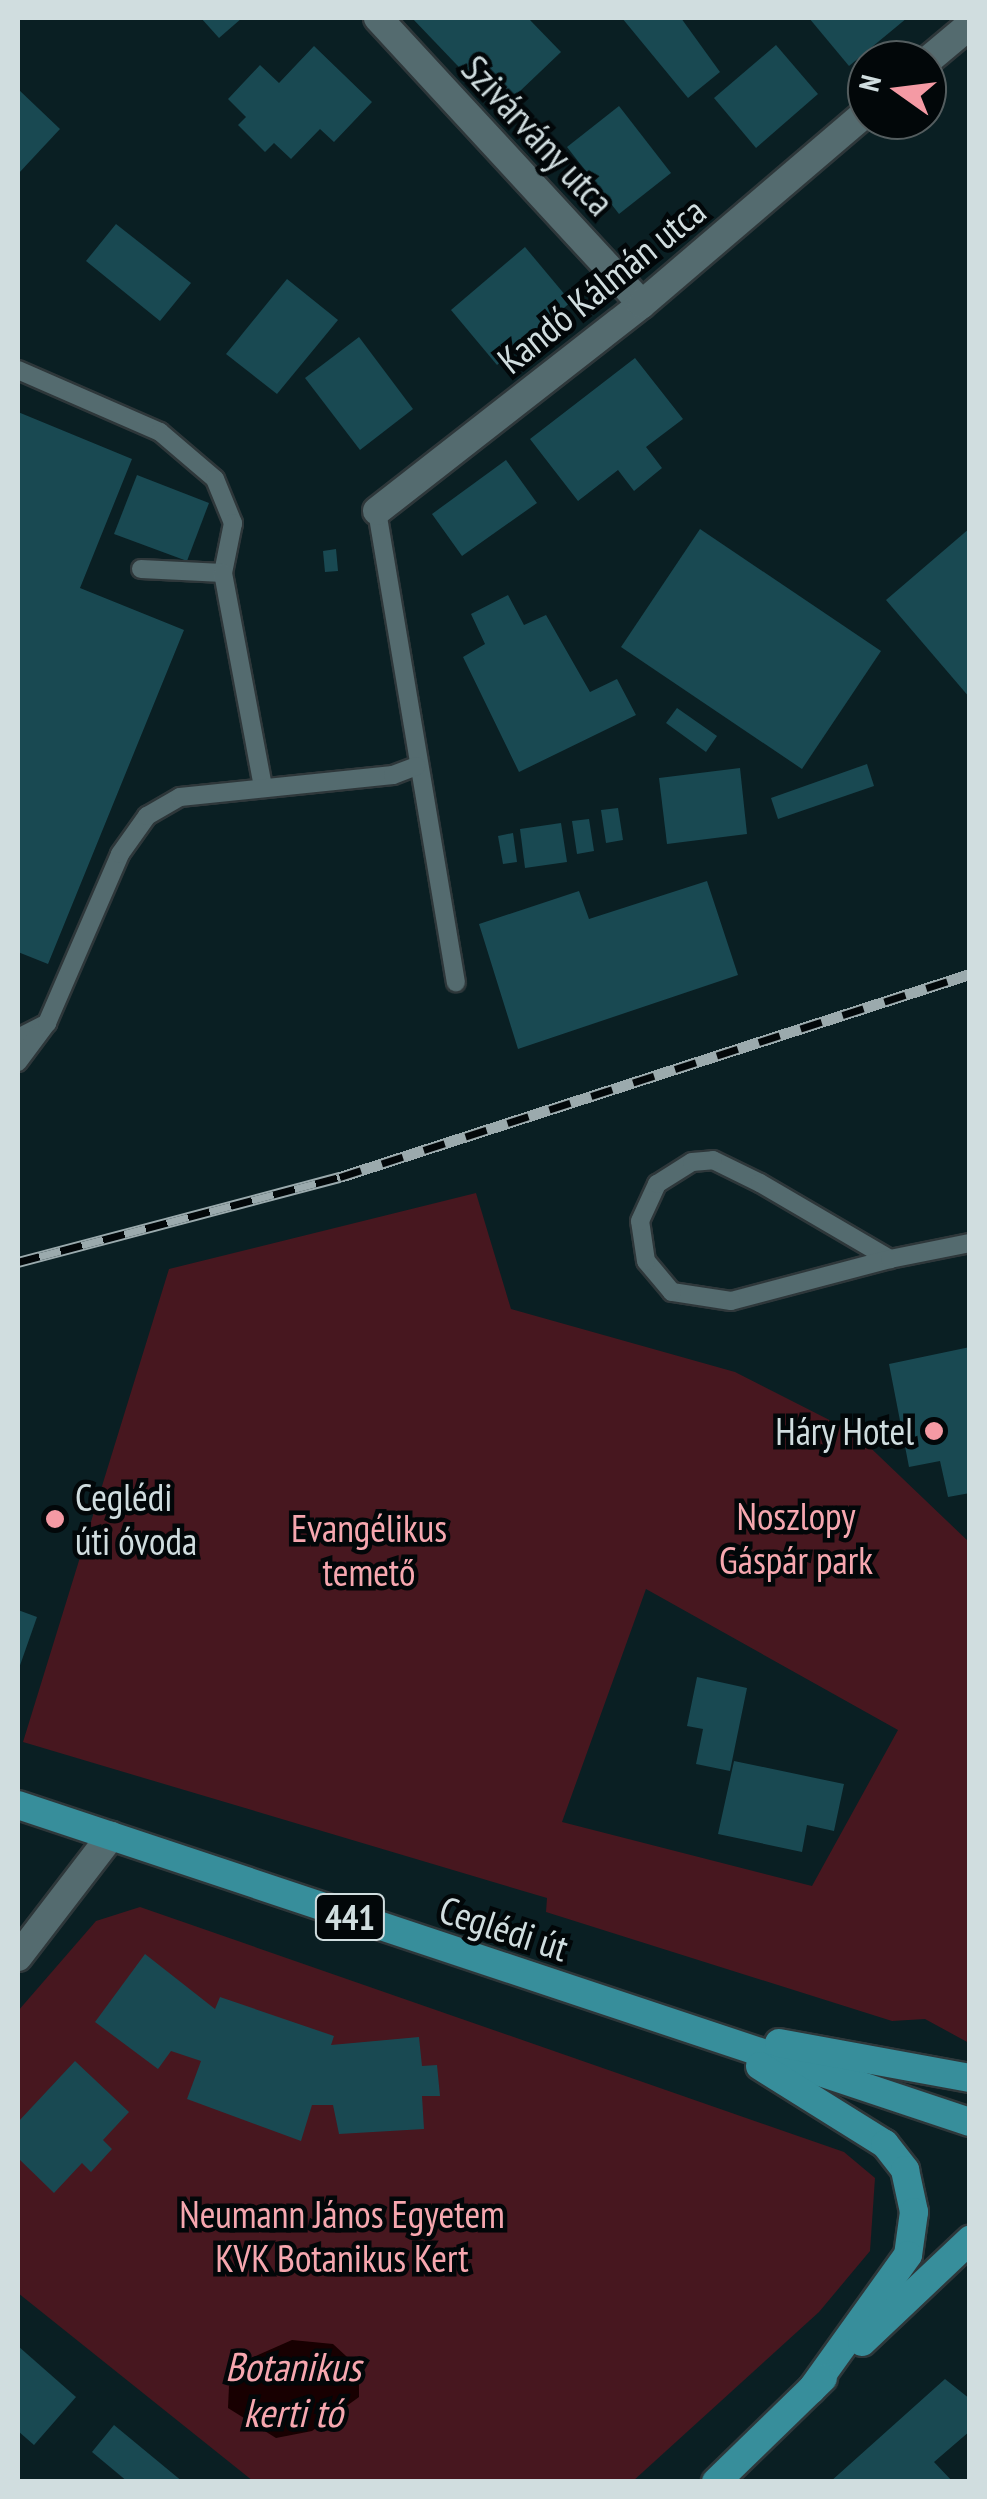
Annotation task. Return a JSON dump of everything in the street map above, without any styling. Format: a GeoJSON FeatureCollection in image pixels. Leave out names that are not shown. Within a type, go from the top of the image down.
{"type":"FeatureCollection","features":[{"type":"Feature","properties":{"kind":"main road","name":"Ceglédi út"},"geometry":{"type":"LineString","coordinates":[[18,1804],[684,2025]]}},
{"type":"Feature","properties":{"kind":"main road"},"geometry":{"type":"LineString","coordinates":[[684,2025],[970,2078]]}},
{"type":"Feature","properties":{"kind":"main road"},"geometry":{"type":"LineString","coordinates":[[684,2025],[821,2098],[884,2144],[906,2170],[914,2212],[908,2255],[811,2390]]}},
{"type":"Feature","properties":{"kind":"main road","name":"441"},"geometry":{"type":"LineString","coordinates":[[684,2025],[970,2122]]}},
{"type":"Feature","properties":{"kind":"main road"},"geometry":{"type":"LineString","coordinates":[[716,2482],[970,2240]]}},
{"type":"Feature","properties":{"kind":"street","name":"Szivárvány utca"},"geometry":{"type":"LineString","coordinates":[[378,18],[642,304]]}},
{"type":"Feature","properties":{"kind":"street"},"geometry":{"type":"LineString","coordinates":[[947,44],[970,25]]}},
{"type":"Feature","properties":{"kind":"street","name":"Kandó Kálmán utca"},"geometry":{"type":"LineString","coordinates":[[377,511],[642,304],[847,129]]}},
{"type":"Feature","properties":{"kind":"street"},"geometry":{"type":"LineString","coordinates":[[18,1957],[111,1836]]}},
{"type":"Feature","properties":{"kind":"lane"},"geometry":{"type":"LineString","coordinates":[[18,370],[160,432],[215,479],[233,523],[223,573],[263,786]]}},
{"type":"Feature","properties":{"kind":"lane"},"geometry":{"type":"LineString","coordinates":[[377,511],[416,766],[456,982]]}},
{"type":"Feature","properties":{"kind":"lane"},"geometry":{"type":"LineString","coordinates":[[140,570],[223,573]]}},
{"type":"Feature","properties":{"kind":"lane"},"geometry":{"type":"LineString","coordinates":[[18,1062],[48,1023],[120,854],[148,816],[180,797],[393,775],[416,766]]}},
{"type":"Feature","properties":{"kind":"lane"},"geometry":{"type":"LineString","coordinates":[[18,1038],[48,1023]]}},
{"type":"Feature","properties":{"kind":"lane"},"geometry":{"type":"LineString","coordinates":[[890,1259],[713,1160],[692,1162],[658,1184],[640,1220],[642,1251],[656,1279],[690,1301],[731,1302],[890,1259],[970,1243]]}},
{"type":"Feature","properties":{"kind":"green space","name":"Evangélikus temető"},"geometry":{"type":"Polygon","coordinates":[[[476,1193],[511,1309],[735,1372],[855,1433],[969,1542],[969,2043],[925,2019],[892,2021],[546,1912],[547,1898],[23,1742],[169,1269],[476,1193]],[[646,1589],[562,1822],[812,1886],[898,1730],[646,1589]]]}},
{"type":"Feature","properties":{"kind":"green space","name":"Neumann János Egyetem KVK Botanikus Kert"},"geometry":{"type":"Polygon","coordinates":[[[140,1907],[844,2152],[875,2178],[870,2251],[819,2312],[633,2481],[253,2481],[18,2293],[18,2011],[96,1921],[140,1907]]]}},
{"type":"Feature","properties":{"kind":"water","name":"Botanikus kerti tó"},"geometry":{"type":"Polygon","coordinates":[[[292,2340],[333,2344],[359,2368],[359,2397],[312,2431],[276,2438],[228,2408],[229,2386],[251,2358],[292,2340]]]}},
{"type":"Feature","properties":{"kind":"building"},"geometry":{"type":"Polygon","coordinates":[[[201,18],[242,18],[219,38],[201,18]]]}},
{"type":"Feature","properties":{"kind":"building"},"geometry":{"type":"Polygon","coordinates":[[[412,18],[528,18],[561,52],[500,110],[412,18]]]}},
{"type":"Feature","properties":{"kind":"building"},"geometry":{"type":"Polygon","coordinates":[[[622,18],[681,18],[720,72],[688,98],[622,18]]]}},
{"type":"Feature","properties":{"kind":"building"},"geometry":{"type":"Polygon","coordinates":[[[809,18],[907,18],[880,40],[847,40],[847,64],[809,18]]]}},
{"type":"Feature","properties":{"kind":"building"},"geometry":{"type":"Polygon","coordinates":[[[776,45],[818,94],[756,148],[714,98],[776,45]]]}},
{"type":"Feature","properties":{"kind":"building"},"geometry":{"type":"Polygon","coordinates":[[[314,46],[372,102],[334,142],[320,129],[291,159],[274,143],[265,152],[238,125],[246,117],[228,99],[260,65],[279,83],[314,46]]]}},
{"type":"Feature","properties":{"kind":"building"},"geometry":{"type":"Polygon","coordinates":[[[18,89],[60,129],[18,174],[18,89]]]}},
{"type":"Feature","properties":{"kind":"building"},"geometry":{"type":"Polygon","coordinates":[[[619,106],[671,173],[619,214],[567,147],[619,106]]]}},
{"type":"Feature","properties":{"kind":"building"},"geometry":{"type":"Polygon","coordinates":[[[116,224],[191,283],[160,321],[86,261],[116,224]]]}},
{"type":"Feature","properties":{"kind":"building"},"geometry":{"type":"Polygon","coordinates":[[[525,247],[571,302],[497,365],[451,310],[525,247]]]}},
{"type":"Feature","properties":{"kind":"building"},"geometry":{"type":"Polygon","coordinates":[[[287,279],[338,320],[277,394],[226,354],[287,279]]]}},
{"type":"Feature","properties":{"kind":"building"},"geometry":{"type":"Polygon","coordinates":[[[359,337],[413,409],[360,450],[305,378],[359,337]]]}},
{"type":"Feature","properties":{"kind":"building"},"geometry":{"type":"Polygon","coordinates":[[[635,358],[683,419],[646,447],[662,468],[634,491],[618,470],[578,501],[530,439],[635,358]]]}},
{"type":"Feature","properties":{"kind":"building"},"geometry":{"type":"Polygon","coordinates":[[[18,412],[132,459],[80,588],[184,630],[48,964],[18,952],[18,412]]]}},
{"type":"Feature","properties":{"kind":"building"},"geometry":{"type":"Polygon","coordinates":[[[506,460],[537,503],[462,556],[432,514],[506,460]]]}},
{"type":"Feature","properties":{"kind":"building"},"geometry":{"type":"Polygon","coordinates":[[[137,475],[209,503],[187,561],[114,534],[137,475]]]}},
{"type":"Feature","properties":{"kind":"building"},"geometry":{"type":"Polygon","coordinates":[[[970,528],[970,698],[886,600],[970,528]]]}},
{"type":"Feature","properties":{"kind":"building"},"geometry":{"type":"Polygon","coordinates":[[[700,529],[881,651],[802,769],[621,647],[700,529]]]}},
{"type":"Feature","properties":{"kind":"building"},"geometry":{"type":"Polygon","coordinates":[[[336,549],[338,571],[325,572],[323,551],[336,549]]]}},
{"type":"Feature","properties":{"kind":"building"},"geometry":{"type":"Polygon","coordinates":[[[508,595],[524,625],[546,615],[590,692],[617,679],[636,715],[519,772],[463,657],[485,644],[471,614],[508,595]]]}},
{"type":"Feature","properties":{"kind":"building"},"geometry":{"type":"Polygon","coordinates":[[[677,708],[717,736],[706,752],[666,723],[677,708]]]}},
{"type":"Feature","properties":{"kind":"building"},"geometry":{"type":"Polygon","coordinates":[[[867,764],[874,786],[778,819],[771,798],[867,764]]]}},
{"type":"Feature","properties":{"kind":"building"},"geometry":{"type":"Polygon","coordinates":[[[740,768],[747,834],[667,844],[659,778],[740,768]]]}},
{"type":"Feature","properties":{"kind":"building"},"geometry":{"type":"Polygon","coordinates":[[[618,808],[623,840],[606,843],[601,810],[618,808]]]}},
{"type":"Feature","properties":{"kind":"building"},"geometry":{"type":"Polygon","coordinates":[[[589,819],[594,851],[577,854],[572,821],[589,819]]]}},
{"type":"Feature","properties":{"kind":"building"},"geometry":{"type":"Polygon","coordinates":[[[561,823],[567,862],[525,868],[520,829],[561,823]]]}},
{"type":"Feature","properties":{"kind":"building"},"geometry":{"type":"Polygon","coordinates":[[[513,833],[517,862],[503,864],[498,836],[513,833]]]}},
{"type":"Feature","properties":{"kind":"building"},"geometry":{"type":"Polygon","coordinates":[[[707,881],[738,975],[518,1049],[479,924],[579,891],[589,919],[707,881]]]}},
{"type":"Feature","properties":{"kind":"building"},"geometry":{"type":"Polygon","coordinates":[[[970,1347],[970,1493],[948,1497],[940,1461],[909,1467],[889,1364],[970,1347]]]}},
{"type":"Feature","properties":{"kind":"building"},"geometry":{"type":"Polygon","coordinates":[[[18,1610],[37,1617],[18,1671],[18,1610]]]}},
{"type":"Feature","properties":{"kind":"building"},"geometry":{"type":"Polygon","coordinates":[[[697,1677],[747,1688],[730,1771],[696,1764],[703,1729],[687,1726],[697,1677]]]}},
{"type":"Feature","properties":{"kind":"building"},"geometry":{"type":"Polygon","coordinates":[[[734,1761],[844,1784],[834,1831],[807,1825],[802,1852],[718,1834],[734,1761]]]}},
{"type":"Feature","properties":{"kind":"building"},"geometry":{"type":"Polygon","coordinates":[[[145,1954],[215,2009],[220,1997],[334,2036],[331,2045],[419,2037],[422,2066],[437,2065],[440,2096],[422,2096],[424,2129],[339,2134],[333,2105],[312,2105],[301,2141],[187,2099],[201,2061],[171,2051],[158,2069],[95,2022],[145,1954]]]}},
{"type":"Feature","properties":{"kind":"building"},"geometry":{"type":"Polygon","coordinates":[[[75,2061],[129,2112],[103,2140],[112,2149],[91,2172],[82,2163],[54,2193],[18,2158],[18,2122],[75,2061]]]}},
{"type":"Feature","properties":{"kind":"building"},"geometry":{"type":"Polygon","coordinates":[[[18,2346],[76,2397],[34,2445],[18,2431],[18,2346]]]}},
{"type":"Feature","properties":{"kind":"building"},"geometry":{"type":"Polygon","coordinates":[[[945,2379],[970,2399],[970,2431],[934,2462],[953,2482],[830,2482],[945,2379]]]}},
{"type":"Feature","properties":{"kind":"building"},"geometry":{"type":"Polygon","coordinates":[[[114,2425],[183,2482],[128,2482],[92,2452],[114,2425]]]}},
{"type":"Feature","properties":{"kind":"railway"},"geometry":{"type":"LineString","coordinates":[[18,1262],[340,1177],[970,974]]}},
{"type":"Feature","properties":{"kind":"place","name":"Háry Hotel"},"geometry":{"type":"Point","coordinates":[934,1431]}},
{"type":"Feature","properties":{"kind":"place","name":"Ceglédi úti óvoda"},"geometry":{"type":"Point","coordinates":[55,1519]}},
{"type":"Feature","properties":{"kind":"park label","name":"Noszlopy Gáspár park"},"geometry":{"type":"Point","coordinates":[796,1538]}}]}
